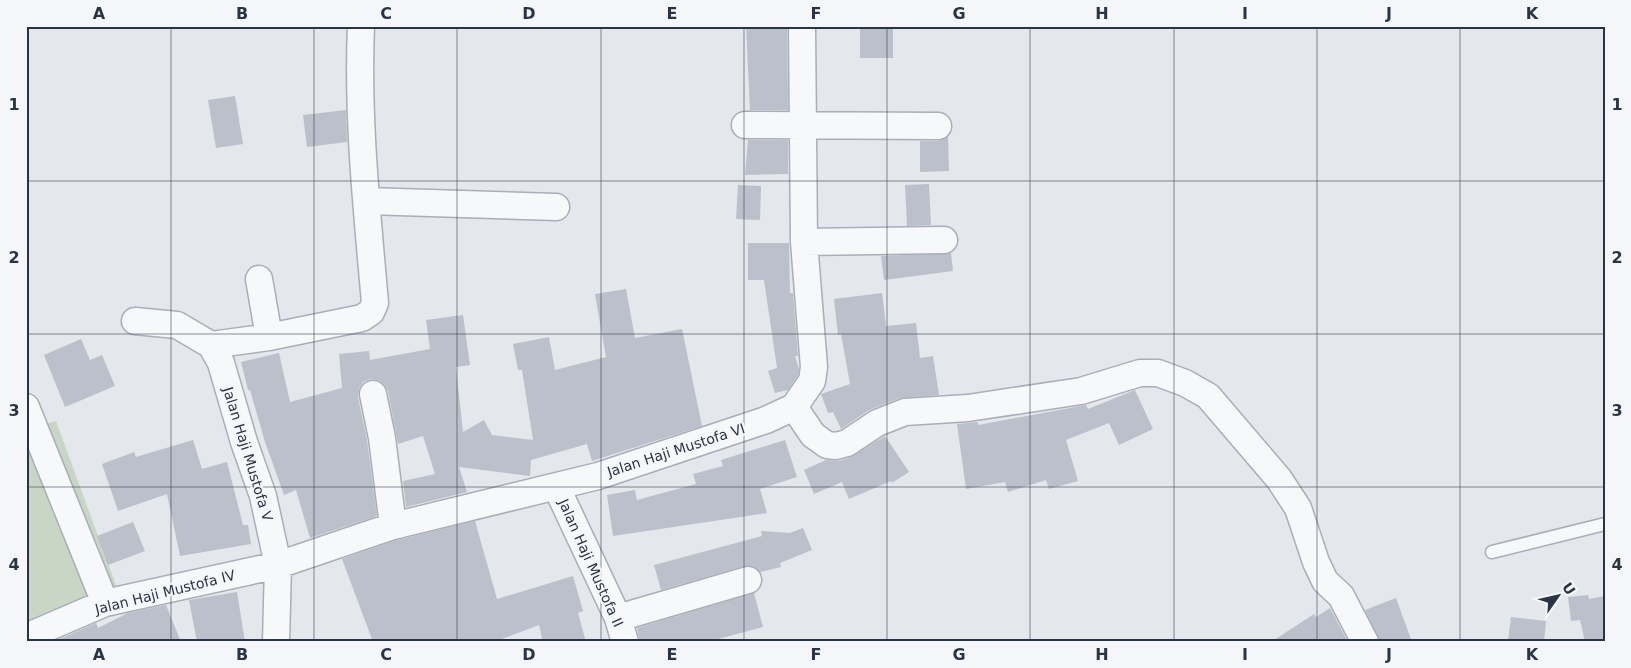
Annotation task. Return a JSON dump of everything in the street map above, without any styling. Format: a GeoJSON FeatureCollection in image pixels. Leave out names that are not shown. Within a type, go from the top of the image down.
{"type":"FeatureCollection","features":[{"type":"Feature","properties":{"kind":"street"},"geometry":{"type":"LineString","coordinates":[[135,321],[177,325],[211,345],[269,337],[362,318],[371,312],[374,303],[359,73],[362,26]]}},
{"type":"Feature","properties":{"kind":"street"},"geometry":{"type":"LineString","coordinates":[[802,26],[804,242],[814,367],[812,381],[794,407],[813,435],[827,445],[836,446],[847,443],[877,423],[905,412],[968,408],[1081,391],[1140,373],[1158,373],[1185,383],[1208,396],[1279,479],[1298,508],[1316,562],[1325,581],[1341,596],[1366,642]]}},
{"type":"Feature","properties":{"kind":"street"},"geometry":{"type":"LineString","coordinates":[[745,125],[938,126]]}},
{"type":"Feature","properties":{"kind":"street"},"geometry":{"type":"LineString","coordinates":[[367,201],[556,207]]}},
{"type":"Feature","properties":{"kind":"street"},"geometry":{"type":"LineString","coordinates":[[804,242],[944,240]]}},
{"type":"Feature","properties":{"kind":"street"},"geometry":{"type":"LineString","coordinates":[[259,279],[269,337]]}},
{"type":"Feature","properties":{"kind":"street","name":"Jalan Haji Mustofa V"},"geometry":{"type":"LineString","coordinates":[[211,345],[221,363],[244,442],[263,496],[278,565],[276,642]]}},
{"type":"Feature","properties":{"kind":"street"},"geometry":{"type":"LineString","coordinates":[[373,394],[382,438],[393,526]]}},
{"type":"Feature","properties":{"kind":"street"},"geometry":{"type":"LineString","coordinates":[[26,407],[105,603]]}},
{"type":"Feature","properties":{"kind":"street","name":"Jalan Haji Mustofa VI"},"geometry":{"type":"LineString","coordinates":[[393,526],[598,476],[766,420],[794,407]]}},
{"type":"Feature","properties":{"kind":"street","name":"Jalan Haji Mustofa II"},"geometry":{"type":"LineString","coordinates":[[556,486],[622,630]]}},
{"type":"Feature","properties":{"kind":"street","name":"Jalan Haji Mustofa IV"},"geometry":{"type":"LineString","coordinates":[[26,636],[105,603],[278,565],[393,526]]}},
{"type":"Feature","properties":{"kind":"street"},"geometry":{"type":"LineString","coordinates":[[622,630],[748,580]]}},
{"type":"Feature","properties":{"kind":"lane"},"geometry":{"type":"LineString","coordinates":[[1492,552],[1605,524]]}},
{"type":"Feature","properties":{"kind":"green space"},"geometry":{"type":"Polygon","coordinates":[[[56,421],[121,599],[26,639],[26,430],[56,421]]]}},
{"type":"Feature","properties":{"kind":"building"},"geometry":{"type":"Polygon","coordinates":[[[746,26],[787,26],[788,110],[750,110],[746,26]]]}},
{"type":"Feature","properties":{"kind":"building"},"geometry":{"type":"Polygon","coordinates":[[[860,26],[893,26],[893,58],[860,58],[860,26]]]}},
{"type":"Feature","properties":{"kind":"building"},"geometry":{"type":"Polygon","coordinates":[[[235,96],[243,144],[216,148],[208,100],[235,96]]]}},
{"type":"Feature","properties":{"kind":"building"},"geometry":{"type":"Polygon","coordinates":[[[346,110],[347,142],[307,147],[303,115],[346,110]]]}},
{"type":"Feature","properties":{"kind":"building"},"geometry":{"type":"Polygon","coordinates":[[[948,136],[949,171],[920,172],[920,141],[938,141],[948,136]]]}},
{"type":"Feature","properties":{"kind":"building"},"geometry":{"type":"Polygon","coordinates":[[[748,140],[788,140],[788,174],[745,175],[748,140]]]}},
{"type":"Feature","properties":{"kind":"building"},"geometry":{"type":"Polygon","coordinates":[[[929,184],[931,225],[907,226],[905,185],[929,184]]]}},
{"type":"Feature","properties":{"kind":"building"},"geometry":{"type":"Polygon","coordinates":[[[738,185],[761,186],[760,220],[736,219],[738,185]]]}},
{"type":"Feature","properties":{"kind":"building"},"geometry":{"type":"Polygon","coordinates":[[[748,243],[789,243],[790,293],[793,293],[798,356],[795,356],[799,369],[798,375],[788,390],[775,393],[768,371],[777,368],[764,280],[748,280],[748,243]]]}},
{"type":"Feature","properties":{"kind":"building"},"geometry":{"type":"Polygon","coordinates":[[[951,253],[953,271],[884,280],[881,256],[951,253]]]}},
{"type":"Feature","properties":{"kind":"building"},"geometry":{"type":"Polygon","coordinates":[[[626,289],[635,338],[682,329],[702,426],[592,461],[587,444],[531,460],[530,476],[459,467],[467,492],[406,507],[403,481],[435,474],[423,436],[398,444],[388,391],[384,384],[378,380],[370,379],[363,382],[359,389],[358,397],[367,440],[377,516],[310,538],[296,490],[284,495],[265,442],[250,390],[248,390],[241,362],[279,353],[290,402],[342,388],[339,354],[369,351],[370,360],[430,349],[426,320],[463,315],[470,365],[456,367],[463,432],[484,420],[492,435],[533,440],[522,370],[518,370],[513,344],[549,337],[555,370],[606,357],[595,294],[626,289]]]}},
{"type":"Feature","properties":{"kind":"building"},"geometry":{"type":"Polygon","coordinates":[[[882,293],[886,326],[916,323],[920,358],[933,356],[939,395],[900,398],[869,410],[841,429],[833,412],[828,413],[821,394],[850,384],[841,334],[838,335],[834,299],[882,293]]]}},
{"type":"Feature","properties":{"kind":"building"},"geometry":{"type":"Polygon","coordinates":[[[81,339],[90,360],[102,355],[115,386],[65,407],[44,355],[81,339]]]}},
{"type":"Feature","properties":{"kind":"building"},"geometry":{"type":"Polygon","coordinates":[[[1135,390],[1153,429],[1119,445],[1109,423],[1066,440],[1078,481],[1049,489],[1046,480],[1008,492],[1005,482],[966,489],[957,424],[978,422],[978,425],[1086,405],[1088,409],[1135,390]]]}},
{"type":"Feature","properties":{"kind":"building"},"geometry":{"type":"Polygon","coordinates":[[[885,436],[909,472],[892,483],[891,481],[849,499],[842,482],[814,494],[804,470],[826,460],[840,461],[851,457],[885,436]]]}},
{"type":"Feature","properties":{"kind":"building"},"geometry":{"type":"Polygon","coordinates":[[[193,440],[202,469],[227,462],[243,525],[248,525],[251,544],[180,556],[167,494],[118,511],[102,464],[134,452],[136,457],[193,440]]]}},
{"type":"Feature","properties":{"kind":"building"},"geometry":{"type":"Polygon","coordinates":[[[785,440],[797,477],[760,489],[767,513],[613,536],[607,495],[635,490],[637,500],[696,484],[693,474],[723,466],[721,460],[785,440]]]}},
{"type":"Feature","properties":{"kind":"building"},"geometry":{"type":"Polygon","coordinates":[[[475,521],[497,599],[573,576],[583,611],[578,613],[586,642],[543,642],[539,625],[494,642],[373,642],[342,559],[397,540],[475,521]]]}},
{"type":"Feature","properties":{"kind":"building"},"geometry":{"type":"Polygon","coordinates":[[[133,522],[145,551],[108,565],[97,536],[133,522]]]}},
{"type":"Feature","properties":{"kind":"building"},"geometry":{"type":"Polygon","coordinates":[[[803,528],[812,550],[780,563],[781,567],[760,572],[752,566],[744,566],[661,590],[654,565],[762,536],[761,531],[790,533],[803,528]]]}},
{"type":"Feature","properties":{"kind":"building"},"geometry":{"type":"Polygon","coordinates":[[[237,592],[245,642],[197,642],[189,600],[237,592]]]}},
{"type":"Feature","properties":{"kind":"building"},"geometry":{"type":"Polygon","coordinates":[[[754,593],[763,627],[707,642],[640,642],[637,628],[754,593]]]}},
{"type":"Feature","properties":{"kind":"building"},"geometry":{"type":"Polygon","coordinates":[[[1588,595],[1589,599],[1605,596],[1605,642],[1585,642],[1580,620],[1571,621],[1568,597],[1588,595]]]}},
{"type":"Feature","properties":{"kind":"building"},"geometry":{"type":"Polygon","coordinates":[[[1396,598],[1412,642],[1380,642],[1365,610],[1396,598]]]}},
{"type":"Feature","properties":{"kind":"building"},"geometry":{"type":"Polygon","coordinates":[[[166,605],[181,642],[53,642],[96,623],[98,628],[128,613],[166,605]]]}},
{"type":"Feature","properties":{"kind":"building"},"geometry":{"type":"Polygon","coordinates":[[[1330,608],[1348,642],[1271,642],[1314,614],[1316,617],[1330,608]]]}},
{"type":"Feature","properties":{"kind":"building"},"geometry":{"type":"Polygon","coordinates":[[[1511,617],[1546,621],[1544,642],[1508,642],[1511,617]]]}}]}
